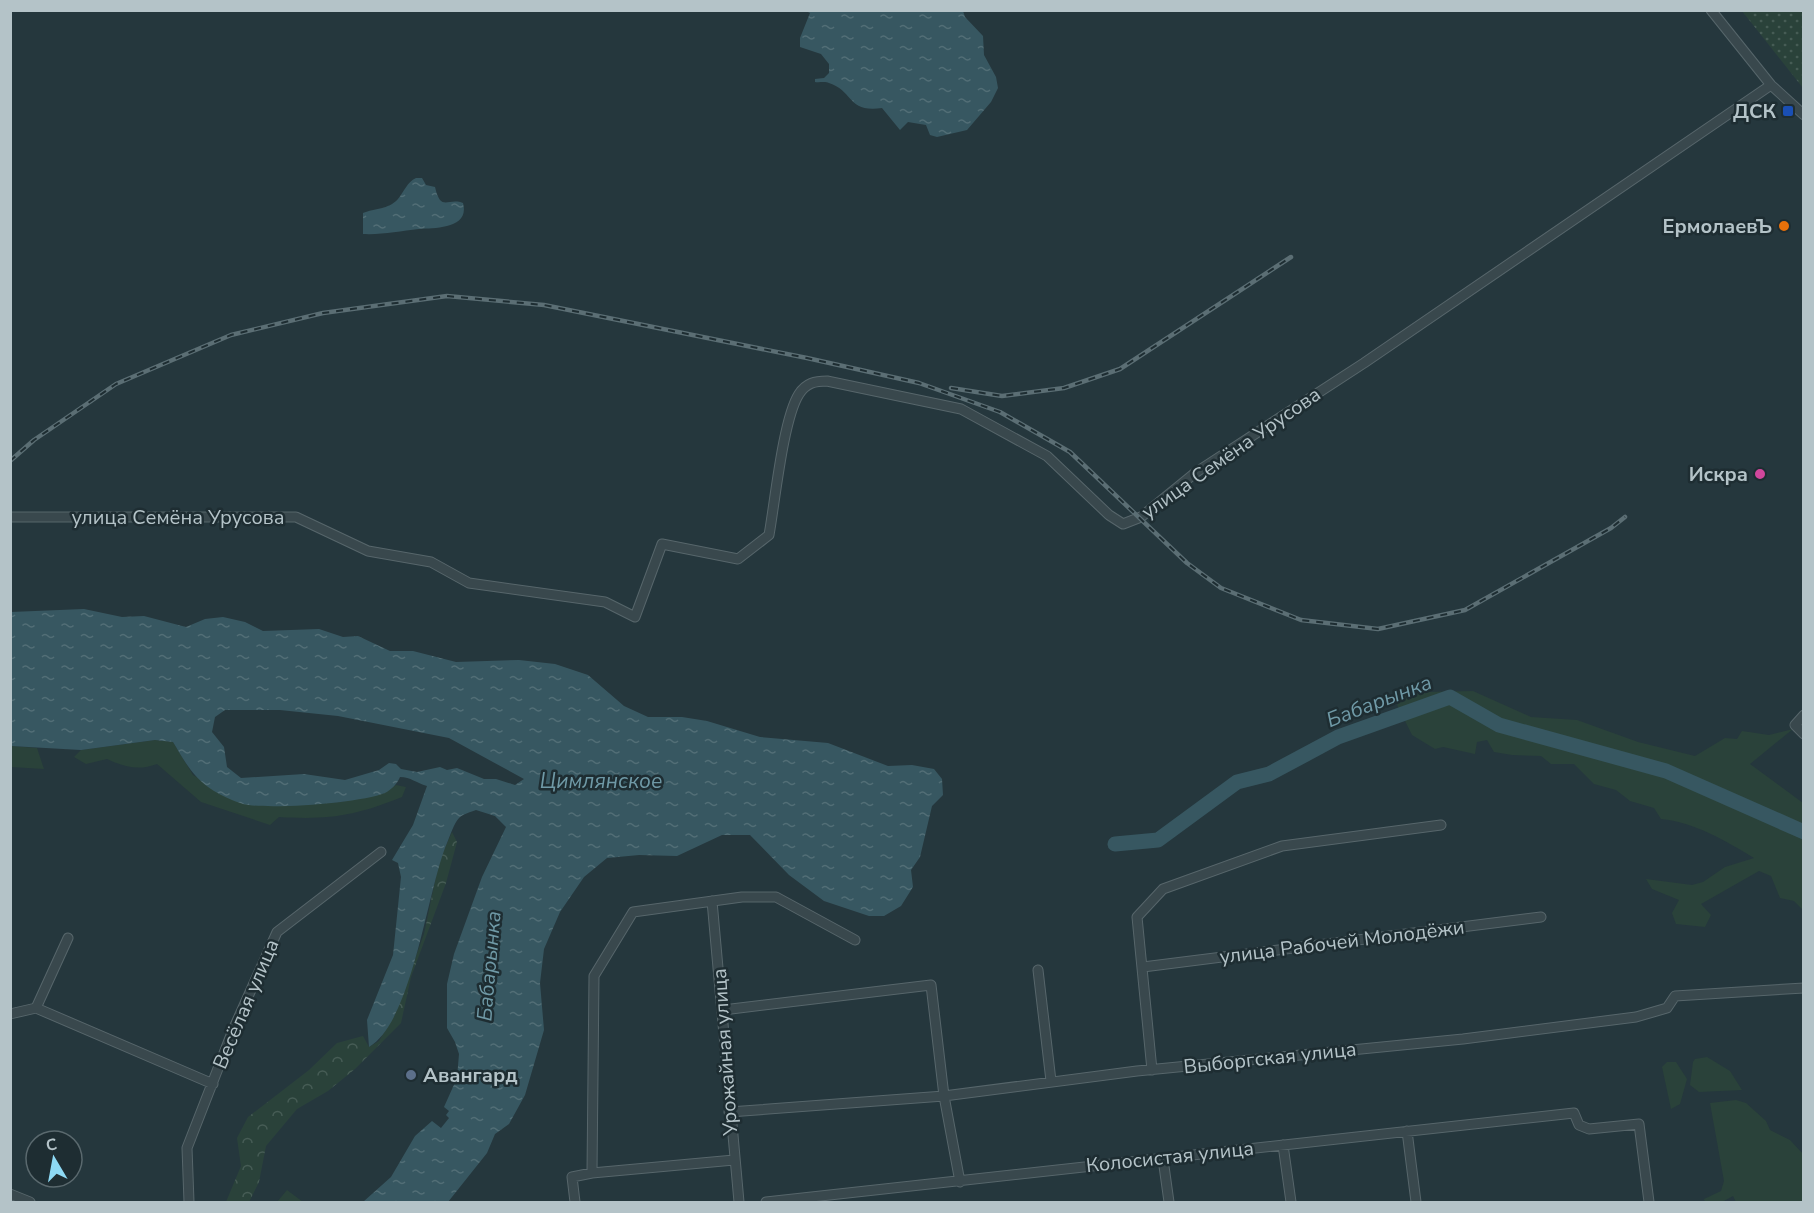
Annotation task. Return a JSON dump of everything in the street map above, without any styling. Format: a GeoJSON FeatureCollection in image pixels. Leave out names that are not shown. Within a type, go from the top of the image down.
{"type":"FeatureCollection","features":[{"type":"Feature","properties":{"kind":"street"},"geometry":{"type":"LineString","coordinates":[[1711,10],[1771,85],[1803,115]]}},
{"type":"Feature","properties":{"kind":"street","name":"улица Семёна Урусова"},"geometry":{"type":"LineString","coordinates":[[10,517],[296,517],[368,551],[431,562],[469,583],[605,602],[635,617],[662,544],[738,559],[769,535],[792,408],[806,386],[813,381],[827,381],[961,409],[1047,456],[1109,515],[1123,524],[1141,517],[1195,473],[1364,363],[1771,85]]}},
{"type":"Feature","properties":{"kind":"street"},"geometry":{"type":"LineString","coordinates":[[1803,715],[1795,725],[1803,735]]}},
{"type":"Feature","properties":{"kind":"street"},"geometry":{"type":"LineString","coordinates":[[1152,1070],[1137,917],[1163,889],[1282,846],[1441,825]]}},
{"type":"Feature","properties":{"kind":"street","name":"Весёлая улица"},"geometry":{"type":"LineString","coordinates":[[189,1203],[187,1148],[233,1030],[277,932],[381,852]]}},
{"type":"Feature","properties":{"kind":"street"},"geometry":{"type":"LineString","coordinates":[[592,1173],[594,976],[633,912],[712,901],[776,897],[855,940]]}},
{"type":"Feature","properties":{"kind":"street","name":"Урожайная улица"},"geometry":{"type":"LineString","coordinates":[[712,901],[723,1010],[729,1112],[739,1203]]}},
{"type":"Feature","properties":{"kind":"street","name":"улица Рабочей Молодёжи"},"geometry":{"type":"LineString","coordinates":[[1143,967],[1541,917]]}},
{"type":"Feature","properties":{"kind":"street"},"geometry":{"type":"LineString","coordinates":[[36,1008],[68,938]]}},
{"type":"Feature","properties":{"kind":"street"},"geometry":{"type":"LineString","coordinates":[[1038,970],[1051,1081]]}},
{"type":"Feature","properties":{"kind":"street"},"geometry":{"type":"LineString","coordinates":[[723,1010],[931,985],[944,1096],[960,1182]]}},
{"type":"Feature","properties":{"kind":"street","name":"Выборгская улица"},"geometry":{"type":"LineString","coordinates":[[729,1112],[944,1096],[1051,1081],[1463,1039],[1636,1017],[1667,1008],[1675,996],[1803,988]]}},
{"type":"Feature","properties":{"kind":"street"},"geometry":{"type":"LineString","coordinates":[[10,1014],[36,1008],[213,1084]]}},
{"type":"Feature","properties":{"kind":"street","name":"Колосистая улица"},"geometry":{"type":"LineString","coordinates":[[766,1203],[1574,1113],[1579,1125],[1588,1129],[1639,1124],[1649,1203]]}},
{"type":"Feature","properties":{"kind":"street"},"geometry":{"type":"LineString","coordinates":[[1407,1131],[1416,1203]]}},
{"type":"Feature","properties":{"kind":"street"},"geometry":{"type":"LineString","coordinates":[[1283,1145],[1291,1203]]}},
{"type":"Feature","properties":{"kind":"street"},"geometry":{"type":"LineString","coordinates":[[1163,1159],[1169,1203]]}},
{"type":"Feature","properties":{"kind":"street"},"geometry":{"type":"LineString","coordinates":[[575,1203],[572,1177],[592,1173],[734,1160]]}},
{"type":"Feature","properties":{"kind":"street"},"geometry":{"type":"LineString","coordinates":[[10,1194],[30,1203]]}},
{"type":"Feature","properties":{"kind":"green space"},"geometry":{"type":"Polygon","coordinates":[[[1742,11],[1803,11],[1803,88],[1742,11]]]}},
{"type":"Feature","properties":{"kind":"green space"},"geometry":{"type":"Polygon","coordinates":[[[1416,683],[1426,692],[1473,691],[1531,717],[1577,720],[1638,742],[1695,756],[1725,738],[1737,739],[1742,731],[1769,735],[1793,729],[1750,764],[1803,803],[1803,910],[1794,901],[1780,898],[1771,876],[1759,871],[1701,904],[1711,915],[1705,927],[1676,924],[1672,913],[1679,900],[1652,889],[1646,879],[1692,885],[1703,882],[1725,867],[1754,858],[1698,828],[1661,819],[1654,808],[1630,801],[1616,790],[1594,784],[1574,764],[1551,764],[1541,756],[1494,752],[1487,740],[1477,742],[1475,754],[1443,747],[1435,749],[1412,735],[1397,705],[1416,683]]]}},
{"type":"Feature","properties":{"kind":"green space"},"geometry":{"type":"Polygon","coordinates":[[[155,740],[173,742],[193,775],[245,804],[285,805],[340,802],[384,793],[396,785],[406,787],[402,797],[370,809],[327,817],[279,817],[270,825],[201,802],[157,764],[132,767],[107,759],[86,764],[74,757],[81,750],[155,740]]]}},
{"type":"Feature","properties":{"kind":"green space"},"geometry":{"type":"Polygon","coordinates":[[[11,746],[37,748],[44,769],[11,767],[11,746]]]}},
{"type":"Feature","properties":{"kind":"green space"},"geometry":{"type":"Polygon","coordinates":[[[452,832],[457,842],[446,883],[411,977],[401,1023],[355,1069],[328,1091],[297,1109],[266,1146],[259,1182],[249,1202],[226,1202],[241,1166],[237,1138],[248,1117],[309,1070],[337,1043],[363,1036],[369,1047],[379,1041],[395,1014],[424,934],[439,862],[452,832]]]}},
{"type":"Feature","properties":{"kind":"green space"},"geometry":{"type":"Polygon","coordinates":[[[1707,1057],[1730,1071],[1742,1090],[1699,1092],[1690,1085],[1693,1062],[1695,1059],[1707,1057]]]}},
{"type":"Feature","properties":{"kind":"green space"},"geometry":{"type":"Polygon","coordinates":[[[1667,1062],[1676,1062],[1687,1079],[1680,1104],[1671,1109],[1662,1067],[1667,1062]]]}},
{"type":"Feature","properties":{"kind":"green space"},"geometry":{"type":"Polygon","coordinates":[[[1736,1100],[1746,1103],[1766,1121],[1770,1130],[1790,1140],[1803,1154],[1803,1202],[1736,1202],[1733,1196],[1722,1202],[1705,1202],[1704,1199],[1721,1191],[1724,1181],[1710,1103],[1736,1100]]]}},
{"type":"Feature","properties":{"kind":"green space"},"geometry":{"type":"Polygon","coordinates":[[[287,1190],[303,1202],[277,1202],[287,1190]]]}},
{"type":"Feature","properties":{"kind":"water"},"geometry":{"type":"Polygon","coordinates":[[[806,11],[963,11],[965,17],[983,36],[984,55],[996,77],[998,88],[991,102],[967,130],[937,137],[930,135],[926,125],[908,122],[900,130],[882,108],[862,107],[837,87],[827,82],[815,82],[815,79],[824,78],[829,73],[829,64],[821,54],[800,47],[800,38],[810,13],[806,11]]]}},
{"type":"Feature","properties":{"kind":"water"},"geometry":{"type":"Polygon","coordinates":[[[416,178],[422,178],[426,185],[435,187],[437,195],[443,202],[463,203],[464,212],[461,218],[442,227],[363,234],[363,213],[394,203],[416,178]]]}},
{"type":"Feature","properties":{"kind":"water","name":"Цимлянское"},"geometry":{"type":"Polygon","coordinates":[[[84,609],[122,617],[144,616],[186,627],[205,619],[223,617],[245,622],[263,631],[319,629],[343,637],[358,636],[390,651],[413,651],[456,662],[519,660],[555,664],[588,675],[624,706],[648,717],[682,717],[707,721],[760,737],[828,743],[888,766],[912,765],[934,769],[942,779],[943,795],[932,806],[920,857],[911,870],[913,887],[901,906],[884,916],[869,916],[824,901],[789,875],[750,835],[722,835],[677,856],[639,855],[607,858],[584,877],[560,912],[544,949],[540,983],[544,1030],[525,1095],[509,1124],[495,1134],[487,1153],[448,1202],[363,1202],[391,1177],[415,1136],[432,1121],[441,1128],[449,1118],[446,1115],[449,1111],[444,1107],[457,1078],[459,1054],[447,1028],[447,984],[454,954],[482,877],[506,827],[495,816],[476,810],[457,820],[440,864],[408,983],[397,1011],[384,1033],[369,1047],[367,1020],[393,955],[401,877],[398,863],[392,860],[413,825],[427,786],[400,777],[390,790],[373,797],[314,804],[255,806],[232,800],[200,781],[173,742],[155,740],[81,750],[11,746],[11,612],[84,609]],[[225,710],[215,717],[212,732],[224,747],[227,767],[241,778],[304,774],[345,780],[379,770],[389,763],[396,764],[401,769],[417,772],[440,767],[447,770],[457,768],[484,779],[496,779],[515,785],[524,779],[449,738],[338,716],[280,710],[225,710]]]}},
{"type":"Feature","properties":{"kind":"waterway","name":"Бабарынка"},"geometry":{"type":"LineString","coordinates":[[1115,844],[1158,840],[1237,782],[1269,774],[1338,737],[1450,697],[1499,725],[1666,771],[1804,832]]}},
{"type":"Feature","properties":{"kind":"railway"},"geometry":{"type":"LineString","coordinates":[[951,388],[1002,396],[1064,388],[1120,369],[1291,257]]}},
{"type":"Feature","properties":{"kind":"railway"},"geometry":{"type":"LineString","coordinates":[[10,461],[34,440],[116,384],[231,335],[323,313],[447,296],[544,305],[807,358],[919,383],[1000,412],[1070,452],[1187,563],[1221,588],[1301,620],[1378,629],[1465,610],[1611,528],[1625,517]]}},
{"type":"Feature","properties":{"kind":"place","name":"ДСК"},"geometry":{"type":"Point","coordinates":[1788,111]}},
{"type":"Feature","properties":{"kind":"place","name":"ЕрмолаевЪ"},"geometry":{"type":"Point","coordinates":[1784,226]}},
{"type":"Feature","properties":{"kind":"place","name":"Искра"},"geometry":{"type":"Point","coordinates":[1760,474]}},
{"type":"Feature","properties":{"kind":"place","name":"Авангард"},"geometry":{"type":"Point","coordinates":[411,1075]}}]}
